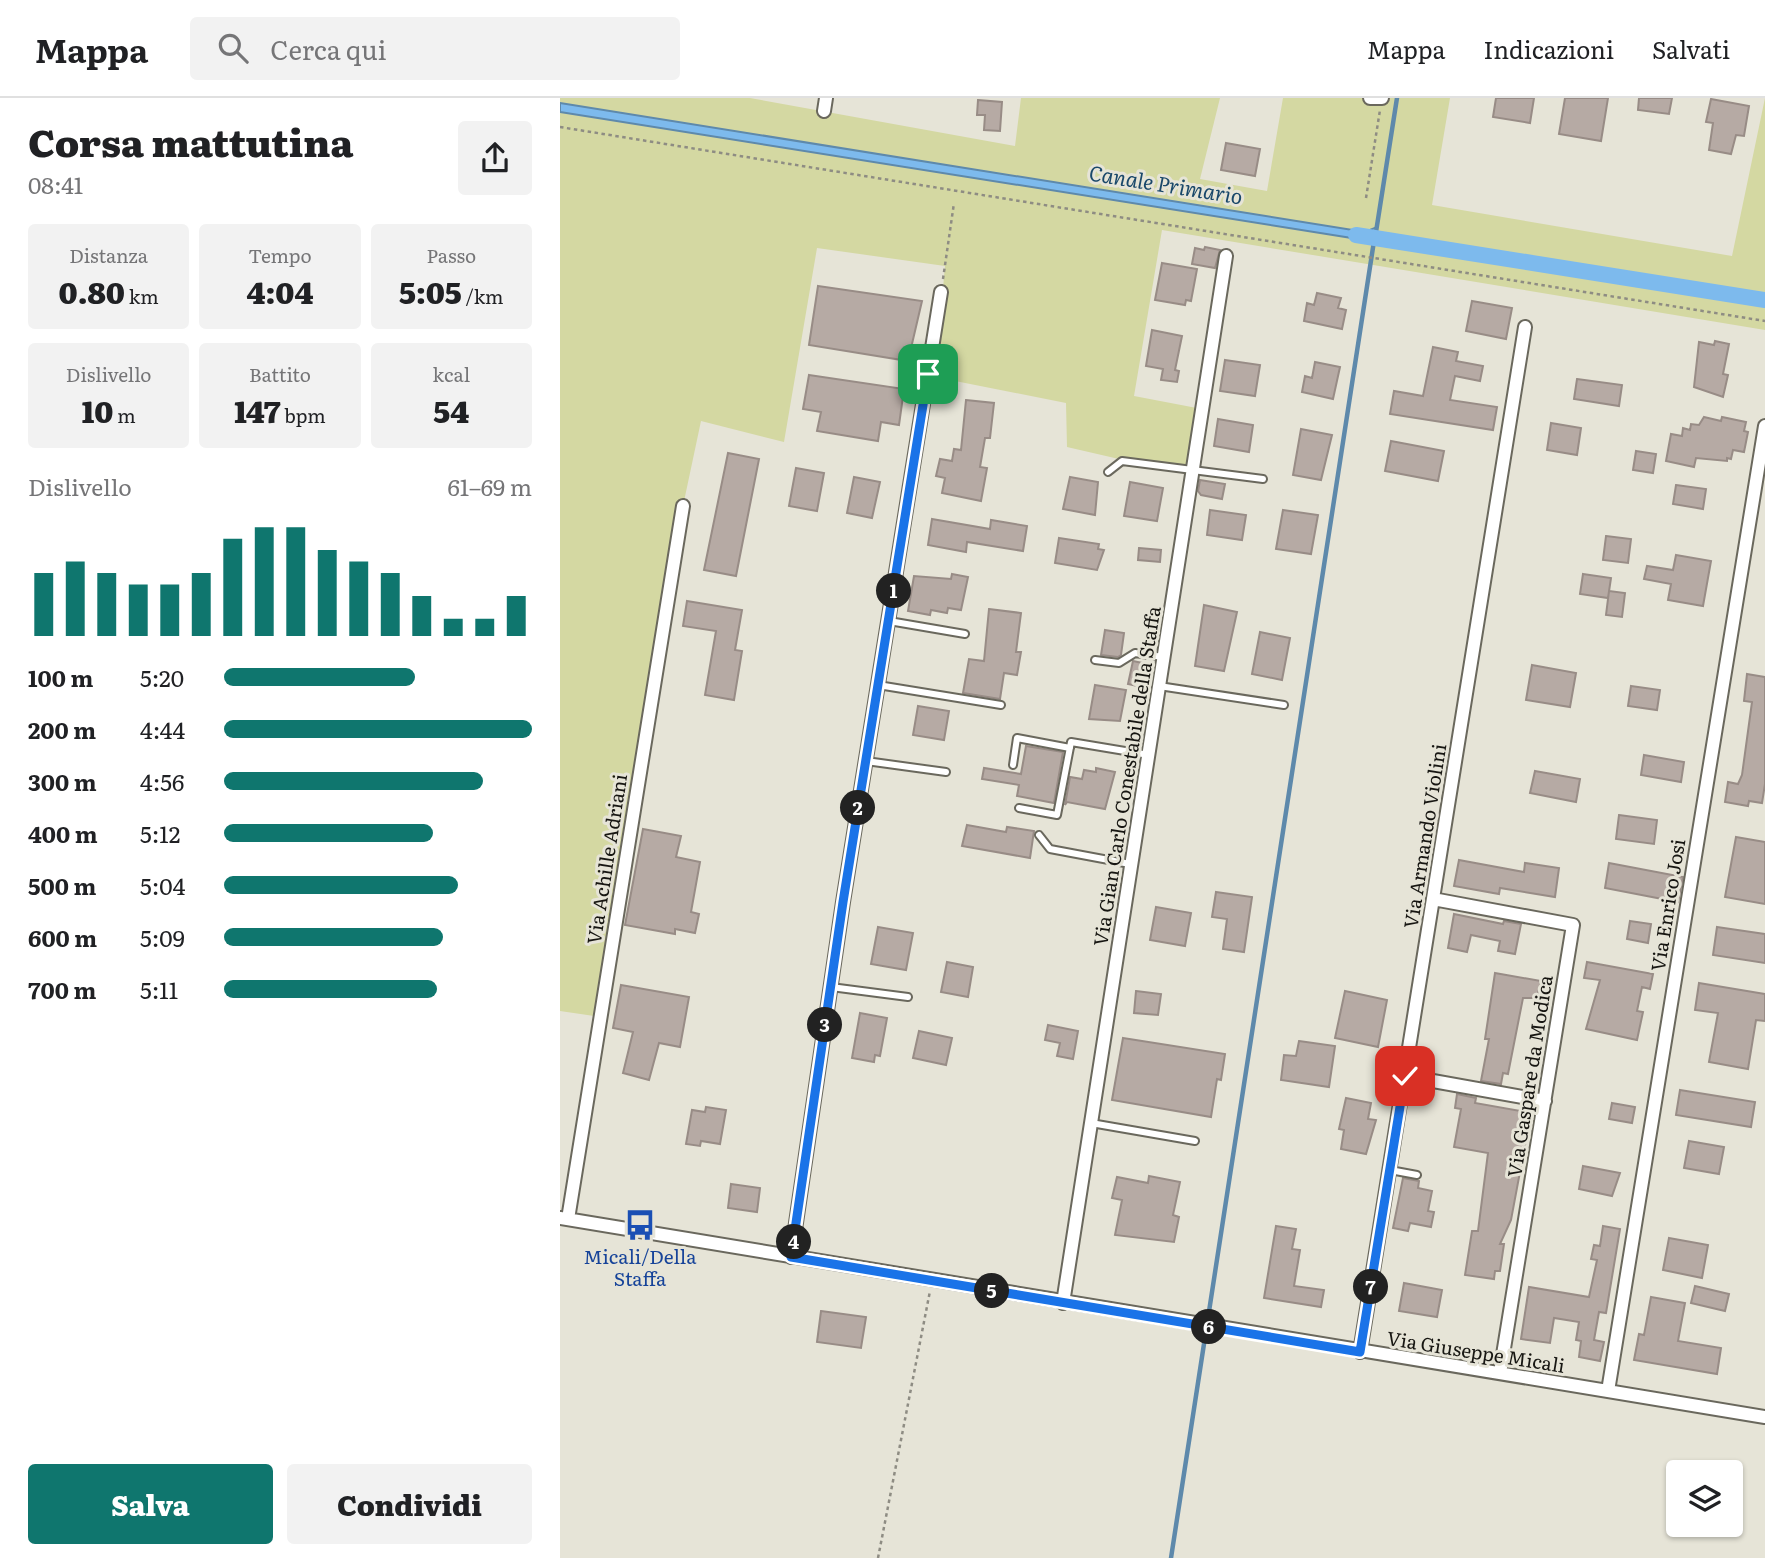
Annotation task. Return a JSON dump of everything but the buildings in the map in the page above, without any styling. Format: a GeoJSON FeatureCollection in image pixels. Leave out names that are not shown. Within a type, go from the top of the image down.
{"type":"FeatureCollection","features":[{"type":"Feature","properties":{"kind":"street","name":"Via Gian Carlo Conestabile della Staffa"},"geometry":{"type":"LineString","coordinates":[[1063,1303],[1226,256]]}},
{"type":"Feature","properties":{"kind":"street"},"geometry":{"type":"LineString","coordinates":[[791,1257],[941,292]]}},
{"type":"Feature","properties":{"kind":"street","name":"Via Armando Violini"},"geometry":{"type":"LineString","coordinates":[[1360,1352],[1525,327]]}},
{"type":"Feature","properties":{"kind":"street","name":"Via Enrico Josi"},"geometry":{"type":"LineString","coordinates":[[1608,1391],[1765,426]]}},
{"type":"Feature","properties":{"kind":"street","name":"Via Achille Adriani"},"geometry":{"type":"LineString","coordinates":[[564,1218],[683,506]]}},
{"type":"Feature","properties":{"kind":"street","name":"Via Gaspare da Modica"},"geometry":{"type":"LineString","coordinates":[[1433,899],[1573,925],[1500,1373]]}},
{"type":"Feature","properties":{"kind":"street"},"geometry":{"type":"LineString","coordinates":[[1405,1076],[1545,1101]]}},
{"type":"Feature","properties":{"kind":"street","name":"Via Giuseppe Micali"},"geometry":{"type":"LineString","coordinates":[[564,1218],[1063,1303],[1765,1417]]}},
{"type":"Feature","properties":{"kind":"lane"},"geometry":{"type":"LineString","coordinates":[[1108,472],[1122,461],[1193,468],[1263,480]]}},
{"type":"Feature","properties":{"kind":"lane"},"geometry":{"type":"LineString","coordinates":[[889,621],[965,634]]}},
{"type":"Feature","properties":{"kind":"lane"},"geometry":{"type":"LineString","coordinates":[[1095,660],[1119,663],[1135,653],[1164,657]]}},
{"type":"Feature","properties":{"kind":"lane"},"geometry":{"type":"LineString","coordinates":[[878,685],[1002,705]]}},
{"type":"Feature","properties":{"kind":"lane"},"geometry":{"type":"LineString","coordinates":[[1159,685],[1284,705]]}},
{"type":"Feature","properties":{"kind":"lane"},"geometry":{"type":"LineString","coordinates":[[1013,765],[1017,738],[1070,748]]}},
{"type":"Feature","properties":{"kind":"lane"},"geometry":{"type":"LineString","coordinates":[[1019,808],[1057,815],[1071,742],[1149,755]]}},
{"type":"Feature","properties":{"kind":"lane"},"geometry":{"type":"LineString","coordinates":[[866,761],[946,772]]}},
{"type":"Feature","properties":{"kind":"lane"},"geometry":{"type":"LineString","coordinates":[[1039,835],[1051,849],[1132,864]]}},
{"type":"Feature","properties":{"kind":"lane"},"geometry":{"type":"LineString","coordinates":[[831,987],[908,997]]}},
{"type":"Feature","properties":{"kind":"lane"},"geometry":{"type":"LineString","coordinates":[[1091,1123],[1195,1141]]}},
{"type":"Feature","properties":{"kind":"lane"},"geometry":{"type":"LineString","coordinates":[[1390,1170],[1417,1175]]}},
{"type":"Feature","properties":{"kind":"path"},"geometry":{"type":"LineString","coordinates":[[1366,198],[1378,99]]}},
{"type":"Feature","properties":{"kind":"path"},"geometry":{"type":"LineString","coordinates":[[560,127],[1765,321]]}},
{"type":"Feature","properties":{"kind":"path"},"geometry":{"type":"LineString","coordinates":[[941,292],[954,203]]}},
{"type":"Feature","properties":{"kind":"path"},"geometry":{"type":"LineString","coordinates":[[878,1558],[932,1281]]}},
{"type":"Feature","properties":{"kind":"green space"},"geometry":{"type":"Polygon","coordinates":[[[560,98],[750,98],[1015,146],[1021,98],[1220,98],[1200,179],[1267,191],[1283,98],[1450,98],[1432,205],[1732,256],[1765,98],[1765,330],[1162,230],[1134,396],[1202,409],[1193,468],[1132,462],[1067,447],[1066,403],[935,377],[945,266],[817,248],[784,442],[701,421],[683,506],[601,1017],[560,1011],[560,98]]]}},
{"type":"Feature","properties":{"kind":"water"},"geometry":{"type":"Polygon","coordinates":[[[560,103],[1365,232],[1377,227],[1374,246],[1364,240],[560,112],[560,103]]]}},
{"type":"Feature","properties":{"kind":"waterway"},"geometry":{"type":"LineString","coordinates":[[1376,232],[1397,98]]}},
{"type":"Feature","properties":{"kind":"waterway","name":"Canale Primario"},"geometry":{"type":"LineString","coordinates":[[1356,235],[1765,300]]}},
{"type":"Feature","properties":{"kind":"waterway"},"geometry":{"type":"LineString","coordinates":[[1171,1558],[1374,241]]}},
{"type":"Feature","properties":{"kind":"place","name":"Micali/Della Staffa"},"geometry":{"type":"Point","coordinates":[640,1225]}},
{"type":"Feature","properties":{"kind":"route"},"geometry":{"type":"LineString","coordinates":[[928,374],[843,902],[791,1257],[1360,1352],[1405,1076]]}}]}
